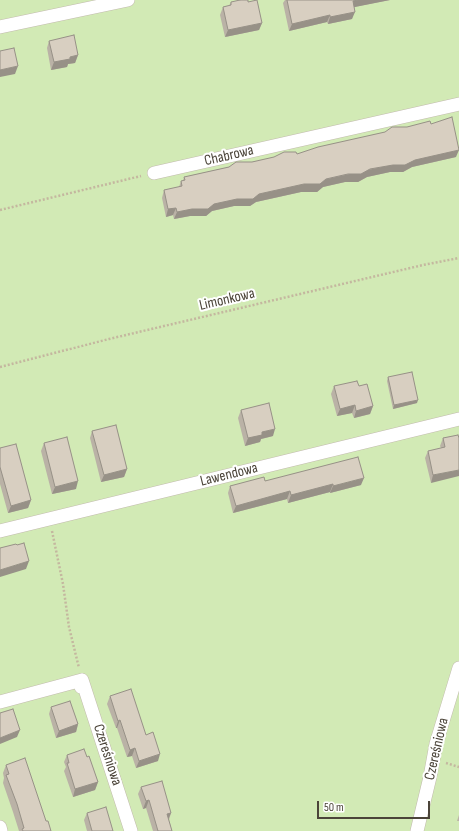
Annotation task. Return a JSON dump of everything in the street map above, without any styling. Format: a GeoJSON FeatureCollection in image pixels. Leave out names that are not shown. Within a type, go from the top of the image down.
{"type":"FeatureCollection","features":[{"type":"Feature","properties":{"kind":"street"},"geometry":{"type":"LineString","coordinates":[[0,27],[128,0]]}},
{"type":"Feature","properties":{"kind":"street","name":"Chabrowa"},"geometry":{"type":"LineString","coordinates":[[154,173],[459,104]]}},
{"type":"Feature","properties":{"kind":"street","name":"Lawendowa"},"geometry":{"type":"LineString","coordinates":[[0,531],[459,419]]}},
{"type":"Feature","properties":{"kind":"street","name":"Czereśniowa"},"geometry":{"type":"LineString","coordinates":[[417,831],[436,744],[459,668]]}},
{"type":"Feature","properties":{"kind":"street"},"geometry":{"type":"LineString","coordinates":[[0,702],[82,685]]}},
{"type":"Feature","properties":{"kind":"street","name":"Czereśniowa"},"geometry":{"type":"LineString","coordinates":[[82,685],[131,831]]}},
{"type":"Feature","properties":{"kind":"street"},"geometry":{"type":"LineString","coordinates":[[0,827],[1,831]]}},
{"type":"Feature","properties":{"kind":"path"},"geometry":{"type":"LineString","coordinates":[[0,210],[154,173]]}},
{"type":"Feature","properties":{"kind":"path","name":"Limonkowa"},"geometry":{"type":"LineString","coordinates":[[0,367],[109,339],[459,258]]}},
{"type":"Feature","properties":{"kind":"path"},"geometry":{"type":"LineString","coordinates":[[50,519],[63,584],[69,627],[82,685]]}},
{"type":"Feature","properties":{"kind":"green space"},"geometry":{"type":"Polygon","coordinates":[[[0,0],[459,0],[459,831],[0,831],[0,0]]]}},
{"type":"Feature","properties":{"kind":"building"},"geometry":{"type":"Polygon","coordinates":[[[248,0],[248,2],[257,0],[262,23],[228,30],[223,7],[231,5],[231,2],[248,0]]]}},
{"type":"Feature","properties":{"kind":"building"},"geometry":{"type":"Polygon","coordinates":[[[287,0],[358,0],[353,1],[355,12],[330,17],[330,15],[292,24],[287,0]]]}},
{"type":"Feature","properties":{"kind":"building"},"geometry":{"type":"Polygon","coordinates":[[[74,35],[78,55],[70,57],[70,59],[54,62],[49,41],[74,35]]]}},
{"type":"Feature","properties":{"kind":"building"},"geometry":{"type":"Polygon","coordinates":[[[14,48],[18,66],[0,70],[0,51],[14,48]]]}},
{"type":"Feature","properties":{"kind":"building"},"geometry":{"type":"Polygon","coordinates":[[[452,117],[459,150],[415,160],[405,165],[393,165],[370,169],[361,174],[348,174],[326,179],[320,184],[304,184],[259,194],[253,199],[237,199],[214,204],[208,209],[192,209],[177,212],[176,208],[168,209],[164,190],[182,186],[181,181],[185,180],[184,177],[229,167],[236,162],[252,162],[274,157],[284,152],[296,152],[297,154],[318,147],[385,132],[392,127],[407,127],[430,121],[431,124],[452,117]]]}},
{"type":"Feature","properties":{"kind":"building"},"geometry":{"type":"Polygon","coordinates":[[[412,372],[418,400],[394,405],[388,377],[412,372]]]}},
{"type":"Feature","properties":{"kind":"building"},"geometry":{"type":"Polygon","coordinates":[[[357,381],[359,386],[367,384],[373,406],[356,411],[355,405],[340,409],[334,386],[357,381]]]}},
{"type":"Feature","properties":{"kind":"building"},"geometry":{"type":"Polygon","coordinates":[[[269,403],[275,429],[262,432],[262,435],[248,438],[241,410],[269,403]]]}},
{"type":"Feature","properties":{"kind":"building"},"geometry":{"type":"Polygon","coordinates":[[[116,425],[127,469],[104,475],[92,431],[116,425]]]}},
{"type":"Feature","properties":{"kind":"building"},"geometry":{"type":"Polygon","coordinates":[[[458,435],[459,470],[433,475],[428,451],[445,447],[443,438],[458,435]]]}},
{"type":"Feature","properties":{"kind":"building"},"geometry":{"type":"Polygon","coordinates":[[[67,437],[78,481],[55,487],[44,443],[67,437]]]}},
{"type":"Feature","properties":{"kind":"building"},"geometry":{"type":"Polygon","coordinates":[[[16,444],[31,500],[11,506],[0,467],[0,448],[16,444]]]}},
{"type":"Feature","properties":{"kind":"building"},"geometry":{"type":"Polygon","coordinates":[[[358,457],[364,478],[291,495],[290,491],[236,506],[230,486],[264,477],[265,481],[358,457]]]}},
{"type":"Feature","properties":{"kind":"building"},"geometry":{"type":"Polygon","coordinates":[[[24,543],[29,561],[0,570],[0,548],[24,543]]]}},
{"type":"Feature","properties":{"kind":"building"},"geometry":{"type":"Polygon","coordinates":[[[131,689],[146,735],[153,732],[160,754],[139,761],[135,748],[130,750],[110,696],[131,689]]]}},
{"type":"Feature","properties":{"kind":"building"},"geometry":{"type":"Polygon","coordinates":[[[70,701],[78,724],[59,731],[51,707],[70,701]]]}},
{"type":"Feature","properties":{"kind":"building"},"geometry":{"type":"Polygon","coordinates":[[[13,709],[20,730],[0,738],[0,713],[13,709]]]}},
{"type":"Feature","properties":{"kind":"building"},"geometry":{"type":"Polygon","coordinates":[[[84,749],[87,757],[89,756],[98,782],[75,789],[67,763],[69,763],[67,755],[84,749]]]}},
{"type":"Feature","properties":{"kind":"building"},"geometry":{"type":"Polygon","coordinates":[[[25,758],[46,821],[48,821],[51,831],[23,831],[22,829],[24,828],[17,804],[6,775],[9,774],[6,765],[25,758]]]}},
{"type":"Feature","properties":{"kind":"building"},"geometry":{"type":"Polygon","coordinates":[[[162,781],[171,813],[167,814],[172,831],[158,831],[149,800],[146,801],[141,787],[162,781]]]}},
{"type":"Feature","properties":{"kind":"building"},"geometry":{"type":"Polygon","coordinates":[[[106,807],[113,831],[92,831],[87,813],[106,807]]]}}]}
